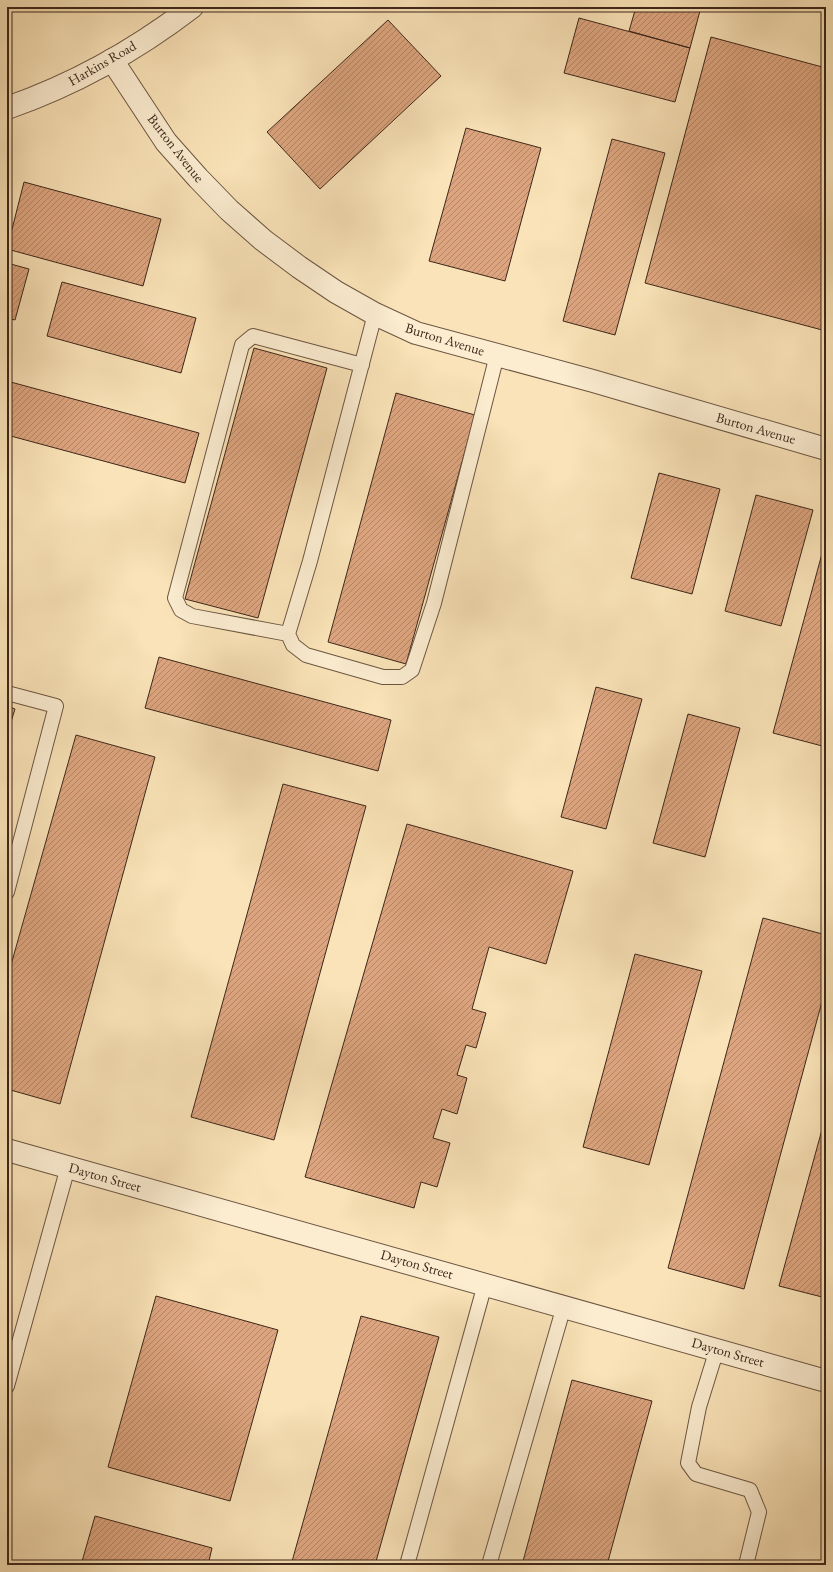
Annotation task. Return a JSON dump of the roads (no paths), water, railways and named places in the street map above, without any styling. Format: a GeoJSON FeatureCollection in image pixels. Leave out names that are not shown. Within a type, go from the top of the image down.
{"type":"FeatureCollection","features":[{"type":"Feature","properties":{"kind":"street","name":"Harkins Road"},"geometry":{"type":"LineString","coordinates":[[7,108],[61,87],[112,60],[192,7]]}},
{"type":"Feature","properties":{"kind":"street","name":"Burton Avenue"},"geometry":{"type":"LineString","coordinates":[[112,60],[166,142],[198,178],[230,210],[263,240],[299,267],[336,292],[375,314],[416,333],[826,449]]}},
{"type":"Feature","properties":{"kind":"street","name":"Dayton Street"},"geometry":{"type":"LineString","coordinates":[[7,1150],[826,1380]]}},
{"type":"Feature","properties":{"kind":"lane"},"geometry":{"type":"LineString","coordinates":[[375,314],[310,561],[288,634],[293,646],[306,655],[383,677],[402,677],[412,670],[434,603],[497,355]]}},
{"type":"Feature","properties":{"kind":"lane"},"geometry":{"type":"LineString","coordinates":[[288,634],[192,616],[181,610],[175,598],[242,345],[253,336],[362,365]]}},
{"type":"Feature","properties":{"kind":"lane"},"geometry":{"type":"LineString","coordinates":[[7,693],[56,706],[7,892]]}},
{"type":"Feature","properties":{"kind":"lane"},"geometry":{"type":"LineString","coordinates":[[7,1386],[68,1167]]}},
{"type":"Feature","properties":{"kind":"lane"},"geometry":{"type":"LineString","coordinates":[[407,1565],[485,1284]]}},
{"type":"Feature","properties":{"kind":"lane"},"geometry":{"type":"LineString","coordinates":[[489,1565],[564,1306]]}},
{"type":"Feature","properties":{"kind":"lane"},"geometry":{"type":"LineString","coordinates":[[717,1349],[699,1407],[688,1463],[696,1474],[750,1490],[760,1512],[746,1565]]}}]}
